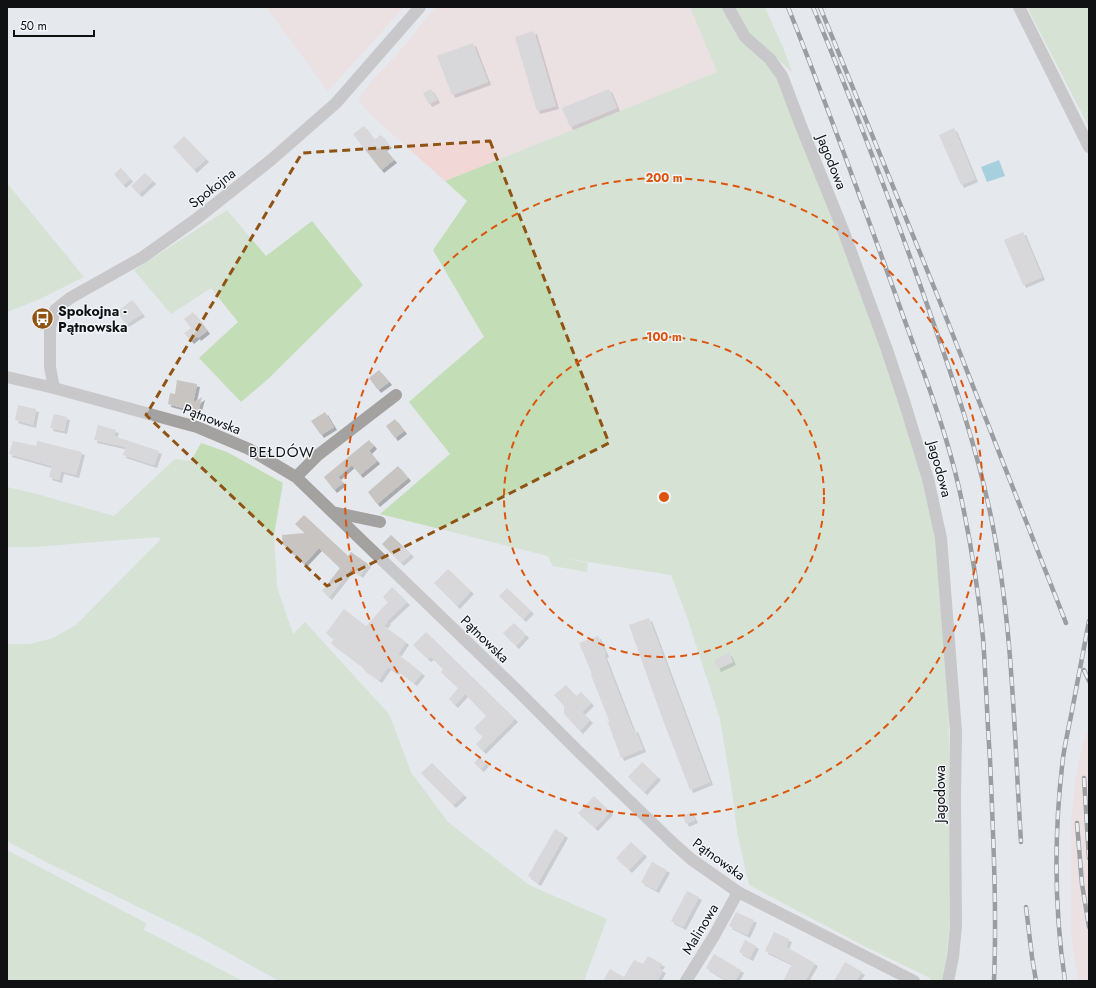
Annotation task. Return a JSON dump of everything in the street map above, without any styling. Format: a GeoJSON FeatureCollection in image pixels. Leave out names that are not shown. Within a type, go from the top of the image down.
{"type":"FeatureCollection","features":[{"type":"Feature","properties":{"kind":"street","name":"Spokojna"},"geometry":{"type":"LineString","coordinates":[[54,388],[50,366],[50,328],[55,310],[70,298],[143,257],[194,220],[271,160],[336,104],[420,7]]}},
{"type":"Feature","properties":{"kind":"street","name":"Jagodowa"},"geometry":{"type":"LineString","coordinates":[[728,7],[745,37],[770,59],[782,76],[843,230],[886,347],[930,486],[941,538],[956,732],[956,926],[953,957],[948,981]]}},
{"type":"Feature","properties":{"kind":"street"},"geometry":{"type":"LineString","coordinates":[[1019,7],[1089,147]]}},
{"type":"Feature","properties":{"kind":"street","name":"Pątnowska"},"geometry":{"type":"LineString","coordinates":[[7,377],[54,388],[197,427],[249,449],[296,478],[691,859],[738,892],[914,981]]}},
{"type":"Feature","properties":{"kind":"street"},"geometry":{"type":"LineString","coordinates":[[296,478],[318,455],[396,395]]}},
{"type":"Feature","properties":{"kind":"street"},"geometry":{"type":"LineString","coordinates":[[332,512],[380,522]]}},
{"type":"Feature","properties":{"kind":"street","name":"Malinowa"},"geometry":{"type":"LineString","coordinates":[[686,981],[714,936],[738,892]]}},
{"type":"Feature","properties":{"kind":"highlighted area"},"geometry":{"type":"Polygon","coordinates":[[[490,141],[609,443],[327,586],[146,415],[302,153],[490,141]]]}},
{"type":"Feature","properties":{"kind":"shaded area"},"geometry":{"type":"Polygon","coordinates":[[[266,7],[404,7],[328,91],[266,7]]]}},
{"type":"Feature","properties":{"kind":"shaded area"},"geometry":{"type":"Polygon","coordinates":[[[436,7],[690,7],[717,72],[445,181],[369,113],[358,99],[436,7]]]}},
{"type":"Feature","properties":{"kind":"shaded area"},"geometry":{"type":"Polygon","coordinates":[[[1089,725],[1089,981],[1078,981],[1071,933],[1071,823],[1075,783],[1082,747],[1089,725]]]}},
{"type":"Feature","properties":{"kind":"green space"},"geometry":{"type":"Polygon","coordinates":[[[690,7],[722,7],[776,76],[866,304],[909,431],[925,484],[937,538],[948,673],[951,911],[944,981],[932,981],[928,977],[862,945],[749,885],[737,832],[720,719],[686,614],[671,575],[562,558],[588,563],[587,572],[553,566],[548,556],[380,514],[450,454],[409,402],[484,337],[433,250],[467,201],[445,181],[717,72],[690,7]]]}},
{"type":"Feature","properties":{"kind":"green space"},"geometry":{"type":"Polygon","coordinates":[[[733,7],[765,7],[792,72],[751,35],[733,7]]]}},
{"type":"Feature","properties":{"kind":"green space"},"geometry":{"type":"Polygon","coordinates":[[[1027,7],[1089,7],[1089,127],[1027,7]]]}},
{"type":"Feature","properties":{"kind":"green space"},"geometry":{"type":"Polygon","coordinates":[[[7,183],[84,277],[40,299],[7,312],[7,183]]]}},
{"type":"Feature","properties":{"kind":"green space"},"geometry":{"type":"Polygon","coordinates":[[[227,210],[266,256],[312,221],[363,285],[268,379],[241,402],[199,358],[238,322],[211,288],[171,314],[134,270],[227,210]]]}},
{"type":"Feature","properties":{"kind":"green space"},"geometry":{"type":"Polygon","coordinates":[[[201,443],[227,452],[283,483],[274,535],[277,587],[293,634],[305,622],[389,714],[411,772],[448,822],[529,885],[607,919],[584,981],[279,981],[200,937],[46,862],[7,841],[7,644],[30,644],[53,638],[76,625],[161,539],[158,537],[34,547],[7,547],[7,487],[114,516],[175,459],[191,461],[201,443]]]}},
{"type":"Feature","properties":{"kind":"green space"},"geometry":{"type":"Polygon","coordinates":[[[7,850],[146,923],[144,930],[243,981],[7,981],[7,850]]]}},
{"type":"Feature","properties":{"kind":"water"},"geometry":{"type":"Polygon","coordinates":[[[999,160],[1005,176],[987,182],[981,167],[999,160]]]}},
{"type":"Feature","properties":{"kind":"building"},"geometry":{"type":"Polygon","coordinates":[[[534,31],[556,106],[537,111],[515,37],[534,31]]]}},
{"type":"Feature","properties":{"kind":"building"},"geometry":{"type":"Polygon","coordinates":[[[473,43],[488,82],[452,95],[437,56],[473,43]]]}},
{"type":"Feature","properties":{"kind":"building"},"geometry":{"type":"Polygon","coordinates":[[[431,89],[437,100],[429,104],[423,93],[431,89]]]}},
{"type":"Feature","properties":{"kind":"building"},"geometry":{"type":"Polygon","coordinates":[[[609,89],[617,108],[570,127],[562,108],[609,89]]]}},
{"type":"Feature","properties":{"kind":"building"},"geometry":{"type":"Polygon","coordinates":[[[364,126],[374,140],[381,135],[389,145],[384,148],[394,160],[381,170],[353,134],[364,126]]]}},
{"type":"Feature","properties":{"kind":"building"},"geometry":{"type":"Polygon","coordinates":[[[954,128],[975,179],[961,185],[939,135],[954,128]]]}},
{"type":"Feature","properties":{"kind":"building"},"geometry":{"type":"Polygon","coordinates":[[[184,136],[206,159],[194,170],[173,147],[184,136]]]}},
{"type":"Feature","properties":{"kind":"building"},"geometry":{"type":"Polygon","coordinates":[[[121,168],[130,179],[123,185],[114,174],[121,168]]]}},
{"type":"Feature","properties":{"kind":"building"},"geometry":{"type":"Polygon","coordinates":[[[145,173],[153,181],[139,194],[131,186],[145,173]]]}},
{"type":"Feature","properties":{"kind":"building"},"geometry":{"type":"Polygon","coordinates":[[[1023,232],[1042,277],[1023,285],[1004,240],[1023,232]]]}},
{"type":"Feature","properties":{"kind":"building"},"geometry":{"type":"Polygon","coordinates":[[[132,300],[142,314],[126,324],[117,312],[132,300]]]}},
{"type":"Feature","properties":{"kind":"building"},"geometry":{"type":"Polygon","coordinates":[[[193,312],[207,331],[191,341],[184,333],[191,328],[184,319],[193,312]]]}},
{"type":"Feature","properties":{"kind":"building"},"geometry":{"type":"Polygon","coordinates":[[[379,370],[389,382],[378,390],[369,378],[379,370]]]}},
{"type":"Feature","properties":{"kind":"building"},"geometry":{"type":"Polygon","coordinates":[[[177,380],[197,384],[193,403],[202,397],[198,412],[168,404],[170,393],[175,394],[177,380]]]}},
{"type":"Feature","properties":{"kind":"building"},"geometry":{"type":"Polygon","coordinates":[[[18,405],[36,409],[33,425],[15,420],[18,405]]]}},
{"type":"Feature","properties":{"kind":"building"},"geometry":{"type":"Polygon","coordinates":[[[325,412],[334,427],[321,435],[311,421],[325,412]]]}},
{"type":"Feature","properties":{"kind":"building"},"geometry":{"type":"Polygon","coordinates":[[[54,414],[67,417],[64,431],[50,428],[54,414]]]}},
{"type":"Feature","properties":{"kind":"building"},"geometry":{"type":"Polygon","coordinates":[[[395,419],[404,431],[395,438],[386,426],[395,419]]]}},
{"type":"Feature","properties":{"kind":"building"},"geometry":{"type":"Polygon","coordinates":[[[98,425],[116,430],[114,436],[159,451],[154,465],[123,455],[126,447],[94,440],[98,425]]]}},
{"type":"Feature","properties":{"kind":"building"},"geometry":{"type":"Polygon","coordinates":[[[369,440],[374,446],[369,451],[377,461],[360,475],[352,465],[338,477],[343,483],[334,490],[324,477],[369,440]]]}},
{"type":"Feature","properties":{"kind":"building"},"geometry":{"type":"Polygon","coordinates":[[[13,441],[36,446],[37,441],[82,452],[76,475],[61,471],[59,480],[49,477],[52,466],[9,454],[13,441]]]}},
{"type":"Feature","properties":{"kind":"building"},"geometry":{"type":"Polygon","coordinates":[[[398,466],[408,478],[377,504],[368,492],[398,466]]]}},
{"type":"Feature","properties":{"kind":"building"},"geometry":{"type":"Polygon","coordinates":[[[304,515],[348,556],[351,552],[368,564],[360,575],[351,569],[329,597],[322,591],[340,568],[319,548],[304,564],[283,545],[282,535],[305,533],[295,524],[304,515]]]}},
{"type":"Feature","properties":{"kind":"building"},"geometry":{"type":"Polygon","coordinates":[[[391,535],[411,554],[401,563],[382,544],[391,535]]]}},
{"type":"Feature","properties":{"kind":"building"},"geometry":{"type":"Polygon","coordinates":[[[448,569],[471,591],[457,606],[434,583],[448,569]]]}},
{"type":"Feature","properties":{"kind":"building"},"geometry":{"type":"Polygon","coordinates":[[[392,587],[407,602],[387,621],[388,622],[384,626],[406,642],[398,654],[422,673],[414,683],[397,670],[396,672],[388,667],[379,680],[331,643],[334,639],[326,633],[344,609],[366,626],[388,602],[383,597],[392,587]]]}},
{"type":"Feature","properties":{"kind":"building"},"geometry":{"type":"Polygon","coordinates":[[[507,588],[531,611],[523,619],[499,596],[507,588]]]}},
{"type":"Feature","properties":{"kind":"building"},"geometry":{"type":"Polygon","coordinates":[[[649,618],[710,782],[690,790],[629,625],[649,618]]]}},
{"type":"Feature","properties":{"kind":"building"},"geometry":{"type":"Polygon","coordinates":[[[514,623],[526,635],[516,646],[503,633],[514,623]]]}},
{"type":"Feature","properties":{"kind":"building"},"geometry":{"type":"Polygon","coordinates":[[[426,632],[515,719],[483,751],[476,744],[483,737],[474,728],[486,716],[465,694],[455,705],[449,699],[458,688],[441,672],[443,669],[431,657],[428,659],[413,645],[426,632]]]}},
{"type":"Feature","properties":{"kind":"building"},"geometry":{"type":"Polygon","coordinates":[[[598,636],[606,654],[604,655],[633,730],[635,729],[643,749],[621,758],[607,720],[610,723],[579,643],[598,636]]]}},
{"type":"Feature","properties":{"kind":"building"},"geometry":{"type":"Polygon","coordinates":[[[729,653],[733,662],[718,669],[714,660],[729,653]]]}},
{"type":"Feature","properties":{"kind":"building"},"geometry":{"type":"Polygon","coordinates":[[[566,685],[576,696],[581,692],[591,703],[582,712],[590,720],[580,731],[564,714],[564,706],[554,695],[566,685]]]}},
{"type":"Feature","properties":{"kind":"building"},"geometry":{"type":"Polygon","coordinates":[[[479,757],[486,763],[481,769],[474,763],[479,757]]]}},
{"type":"Feature","properties":{"kind":"building"},"geometry":{"type":"Polygon","coordinates":[[[642,762],[658,777],[644,792],[628,777],[642,762]]]}},
{"type":"Feature","properties":{"kind":"building"},"geometry":{"type":"Polygon","coordinates":[[[432,763],[464,795],[453,805],[421,773],[432,763]]]}},
{"type":"Feature","properties":{"kind":"building"},"geometry":{"type":"Polygon","coordinates":[[[594,796],[610,812],[595,828],[578,813],[594,796]]]}},
{"type":"Feature","properties":{"kind":"building"},"geometry":{"type":"Polygon","coordinates":[[[691,812],[695,820],[686,824],[683,816],[691,812]]]}},
{"type":"Feature","properties":{"kind":"building"},"geometry":{"type":"Polygon","coordinates":[[[555,829],[565,835],[538,883],[528,876],[555,829]]]}},
{"type":"Feature","properties":{"kind":"building"},"geometry":{"type":"Polygon","coordinates":[[[631,842],[644,854],[629,870],[616,858],[631,842]]]}},
{"type":"Feature","properties":{"kind":"building"},"geometry":{"type":"Polygon","coordinates":[[[652,862],[667,870],[656,890],[641,882],[652,862]]]}},
{"type":"Feature","properties":{"kind":"building"},"geometry":{"type":"Polygon","coordinates":[[[687,891],[699,897],[683,927],[671,921],[687,891]]]}},
{"type":"Feature","properties":{"kind":"building"},"geometry":{"type":"Polygon","coordinates":[[[736,912],[754,920],[747,935],[729,926],[736,912]]]}},
{"type":"Feature","properties":{"kind":"building"},"geometry":{"type":"Polygon","coordinates":[[[774,932],[789,939],[786,947],[815,963],[805,981],[783,981],[792,964],[765,951],[774,932]]]}},
{"type":"Feature","properties":{"kind":"building"},"geometry":{"type":"Polygon","coordinates":[[[745,940],[756,946],[750,958],[739,952],[745,940]]]}},
{"type":"Feature","properties":{"kind":"building"},"geometry":{"type":"Polygon","coordinates":[[[714,954],[741,970],[735,981],[727,981],[706,968],[714,954]]]}},
{"type":"Feature","properties":{"kind":"building"},"geometry":{"type":"Polygon","coordinates":[[[648,956],[662,964],[659,968],[663,970],[657,981],[603,981],[610,969],[624,977],[634,960],[643,964],[648,956]]]}},
{"type":"Feature","properties":{"kind":"building"},"geometry":{"type":"Polygon","coordinates":[[[845,962],[862,972],[856,981],[834,981],[845,962]]]}},
{"type":"Feature","properties":{"kind":"railway"},"geometry":{"type":"LineString","coordinates":[[788,7],[843,151],[930,391],[953,463],[963,506],[976,581],[984,653],[994,870],[994,981]]}},
{"type":"Feature","properties":{"kind":"railway"},"geometry":{"type":"LineString","coordinates":[[813,7],[903,238],[948,366],[979,466],[991,517],[1004,598],[1012,679],[1021,842]]}},
{"type":"Feature","properties":{"kind":"railway"},"geometry":{"type":"LineString","coordinates":[[820,7],[938,297],[1066,623]]}},
{"type":"Feature","properties":{"kind":"railway"},"geometry":{"type":"LineString","coordinates":[[1065,981],[1061,953],[1057,897],[1056,870],[1058,814],[1064,753],[1089,621]]}},
{"type":"Feature","properties":{"kind":"railway"},"geometry":{"type":"LineString","coordinates":[[1084,670],[1089,681]]}},
{"type":"Feature","properties":{"kind":"railway"},"geometry":{"type":"LineString","coordinates":[[1084,778],[1089,858]]}},
{"type":"Feature","properties":{"kind":"railway"},"geometry":{"type":"LineString","coordinates":[[1077,823],[1082,884],[1089,927]]}},
{"type":"Feature","properties":{"kind":"railway"},"geometry":{"type":"LineString","coordinates":[[1026,907],[1036,981]]}},
{"type":"Feature","properties":{"kind":"place","name":"Spokojna - Pątnowska"},"geometry":{"type":"Point","coordinates":[43,319]}},
{"type":"Feature","properties":{"kind":"district","name":"BEŁDÓW"},"geometry":{"type":"Point","coordinates":[282,452]}}]}
